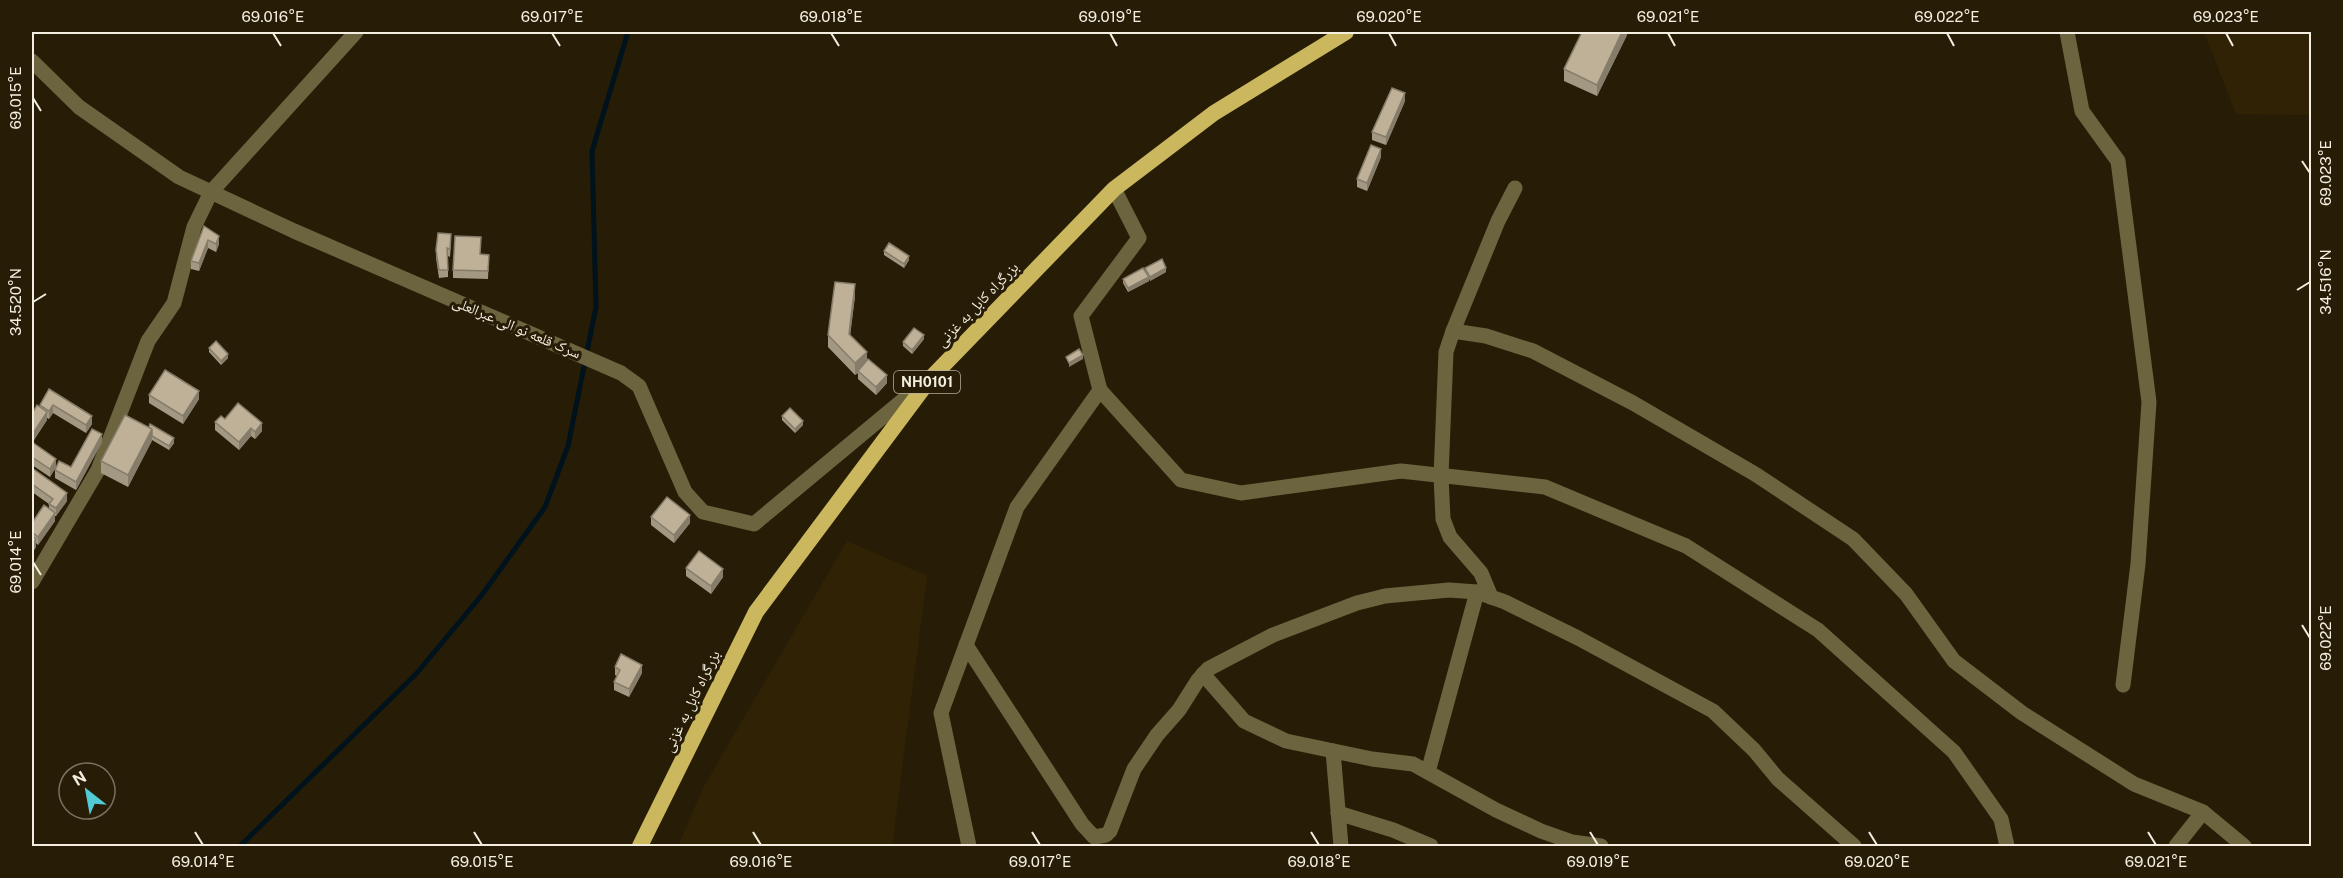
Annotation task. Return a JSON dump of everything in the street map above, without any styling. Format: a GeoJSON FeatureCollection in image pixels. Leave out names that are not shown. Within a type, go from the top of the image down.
{"type":"FeatureCollection","features":[{"type":"Feature","properties":{"kind":"highway","name":"بزرگراه کابل به غزنی"},"geometry":{"type":"LineString","coordinates":[[640,846],[756,612],[930,378],[1114,189],[1214,113],[1346,32]]}},
{"type":"Feature","properties":{"kind":"street"},"geometry":{"type":"LineString","coordinates":[[32,582],[98,470],[148,341],[174,303],[194,227],[211,192],[356,32]]}},
{"type":"Feature","properties":{"kind":"street"},"geometry":{"type":"LineString","coordinates":[[2067,32],[2082,111],[2118,161],[2149,402],[2138,564],[2123,685]]}},
{"type":"Feature","properties":{"kind":"street","name":"سرک قلعه نو الی عبرالعلی"},"geometry":{"type":"LineString","coordinates":[[32,61],[79,107],[179,177],[294,231],[621,373],[639,386],[685,492],[703,512],[754,524],[930,378]]}},
{"type":"Feature","properties":{"kind":"street"},"geometry":{"type":"LineString","coordinates":[[1428,772],[1484,595],[1481,573],[1450,537],[1443,519],[1441,476],[1446,352],[1498,221],[1515,188]]}},
{"type":"Feature","properties":{"kind":"street"},"geometry":{"type":"LineString","coordinates":[[1114,189],[1139,238],[1081,316],[1100,390],[1180,480],[1241,494],[1401,471],[1545,487],[1686,546],[1818,630],[1954,752],[2001,819],[2007,846]]}},
{"type":"Feature","properties":{"kind":"street"},"geometry":{"type":"LineString","coordinates":[[1453,331],[1486,336],[1533,351],[1633,403],[1755,474],[1853,539],[1906,594],[1954,661],[2022,713],[2134,784],[2203,812],[2244,846]]}},
{"type":"Feature","properties":{"kind":"street"},"geometry":{"type":"LineString","coordinates":[[969,846],[941,714],[1017,507],[1100,390]]}},
{"type":"Feature","properties":{"kind":"street"},"geometry":{"type":"LineString","coordinates":[[966,645],[1082,824],[1094,837],[1106,835],[1110,831],[1134,769],[1203,674],[1228,657],[1273,635],[1357,603],[1385,596],[1449,590],[1484,595],[1505,602],[1578,638],[1713,711],[1754,750],[1778,779],[1854,846]]}},
{"type":"Feature","properties":{"kind":"street"},"geometry":{"type":"LineString","coordinates":[[1203,674],[1244,721],[1286,741],[1413,764],[1496,810],[1541,831],[1572,842],[1601,846]]}},
{"type":"Feature","properties":{"kind":"street"},"geometry":{"type":"LineString","coordinates":[[1333,751],[1341,846]]}},
{"type":"Feature","properties":{"kind":"street"},"geometry":{"type":"LineString","coordinates":[[2176,846],[2203,812]]}},
{"type":"Feature","properties":{"kind":"street"},"geometry":{"type":"LineString","coordinates":[[1338,813],[1393,830],[1431,846]]}},
{"type":"Feature","properties":{"kind":"shaded area"},"geometry":{"type":"Polygon","coordinates":[[[2204,32],[2311,32],[2311,115],[2236,114],[2204,32]]]}},
{"type":"Feature","properties":{"kind":"shaded area"},"geometry":{"type":"Polygon","coordinates":[[[847,541],[927,576],[892,846],[678,846],[703,788],[847,541]]]}},
{"type":"Feature","properties":{"kind":"building"},"geometry":{"type":"Polygon","coordinates":[[[1582,32],[1622,32],[1597,85],[1564,69],[1582,32]]]}},
{"type":"Feature","properties":{"kind":"building"},"geometry":{"type":"Polygon","coordinates":[[[1392,88],[1405,93],[1386,137],[1372,132],[1392,88]]]}},
{"type":"Feature","properties":{"kind":"building"},"geometry":{"type":"Polygon","coordinates":[[[1371,145],[1381,149],[1367,183],[1357,179],[1371,145]]]}},
{"type":"Feature","properties":{"kind":"building"},"geometry":{"type":"Polygon","coordinates":[[[204,226],[219,236],[216,244],[208,240],[199,263],[191,261],[204,226]]]}},
{"type":"Feature","properties":{"kind":"building"},"geometry":{"type":"Polygon","coordinates":[[[438,233],[451,234],[450,249],[447,248],[448,270],[439,270],[436,250],[438,233]]]}},
{"type":"Feature","properties":{"kind":"building"},"geometry":{"type":"Polygon","coordinates":[[[455,236],[481,237],[480,254],[489,255],[488,271],[453,270],[455,236]]]}},
{"type":"Feature","properties":{"kind":"building"},"geometry":{"type":"Polygon","coordinates":[[[889,243],[909,256],[904,264],[884,251],[889,243]]]}},
{"type":"Feature","properties":{"kind":"building"},"geometry":{"type":"Polygon","coordinates":[[[1162,259],[1166,268],[1150,277],[1145,268],[1162,259]]]}},
{"type":"Feature","properties":{"kind":"building"},"geometry":{"type":"Polygon","coordinates":[[[1143,268],[1149,277],[1128,288],[1123,279],[1143,268]]]}},
{"type":"Feature","properties":{"kind":"building"},"geometry":{"type":"Polygon","coordinates":[[[835,282],[855,284],[849,334],[867,352],[855,363],[828,335],[835,282]]]}},
{"type":"Feature","properties":{"kind":"building"},"geometry":{"type":"Polygon","coordinates":[[[914,328],[924,335],[912,350],[903,342],[914,328]]]}},
{"type":"Feature","properties":{"kind":"building"},"geometry":{"type":"Polygon","coordinates":[[[216,341],[228,354],[221,361],[209,348],[216,341]]]}},
{"type":"Feature","properties":{"kind":"building"},"geometry":{"type":"Polygon","coordinates":[[[1079,349],[1083,355],[1069,363],[1066,357],[1079,349]]]}},
{"type":"Feature","properties":{"kind":"building"},"geometry":{"type":"Polygon","coordinates":[[[868,359],[887,375],[876,387],[858,371],[868,359]]]}},
{"type":"Feature","properties":{"kind":"building"},"geometry":{"type":"Polygon","coordinates":[[[165,370],[199,391],[183,416],[149,395],[165,370]]]}},
{"type":"Feature","properties":{"kind":"building"},"geometry":{"type":"Polygon","coordinates":[[[49,389],[92,416],[86,425],[53,405],[49,411],[40,405],[49,389]]]}},
{"type":"Feature","properties":{"kind":"building"},"geometry":{"type":"Polygon","coordinates":[[[238,403],[262,423],[255,432],[251,428],[239,442],[215,422],[221,416],[225,419],[238,403]]]}},
{"type":"Feature","properties":{"kind":"building"},"geometry":{"type":"Polygon","coordinates":[[[37,405],[47,412],[32,435],[32,414],[37,405]]]}},
{"type":"Feature","properties":{"kind":"building"},"geometry":{"type":"Polygon","coordinates":[[[790,408],[803,421],[795,429],[782,416],[790,408]]]}},
{"type":"Feature","properties":{"kind":"building"},"geometry":{"type":"Polygon","coordinates":[[[125,415],[152,429],[128,475],[101,461],[125,415]]]}},
{"type":"Feature","properties":{"kind":"building"},"geometry":{"type":"Polygon","coordinates":[[[150,424],[174,438],[169,446],[152,436],[150,424]]]}},
{"type":"Feature","properties":{"kind":"building"},"geometry":{"type":"Polygon","coordinates":[[[92,429],[102,434],[76,482],[55,470],[59,461],[71,467],[92,429]]]}},
{"type":"Feature","properties":{"kind":"building"},"geometry":{"type":"Polygon","coordinates":[[[32,442],[56,459],[50,469],[32,457],[32,442]]]}},
{"type":"Feature","properties":{"kind":"building"},"geometry":{"type":"Polygon","coordinates":[[[32,468],[67,493],[56,508],[49,504],[53,499],[32,484],[32,468]]]}},
{"type":"Feature","properties":{"kind":"building"},"geometry":{"type":"Polygon","coordinates":[[[667,497],[690,515],[674,535],[651,517],[667,497]]]}},
{"type":"Feature","properties":{"kind":"building"},"geometry":{"type":"Polygon","coordinates":[[[44,505],[55,513],[38,537],[32,532],[32,523],[44,505]]]}},
{"type":"Feature","properties":{"kind":"building"},"geometry":{"type":"Polygon","coordinates":[[[699,551],[723,569],[711,586],[686,568],[699,551]]]}},
{"type":"Feature","properties":{"kind":"building"},"geometry":{"type":"Polygon","coordinates":[[[621,654],[642,665],[629,689],[614,682],[620,670],[615,667],[621,654]]]}},
{"type":"Feature","properties":{"kind":"waterway"},"geometry":{"type":"LineString","coordinates":[[240,846],[416,674],[481,596],[545,507],[568,446],[596,307],[592,151],[628,32]]}}]}
